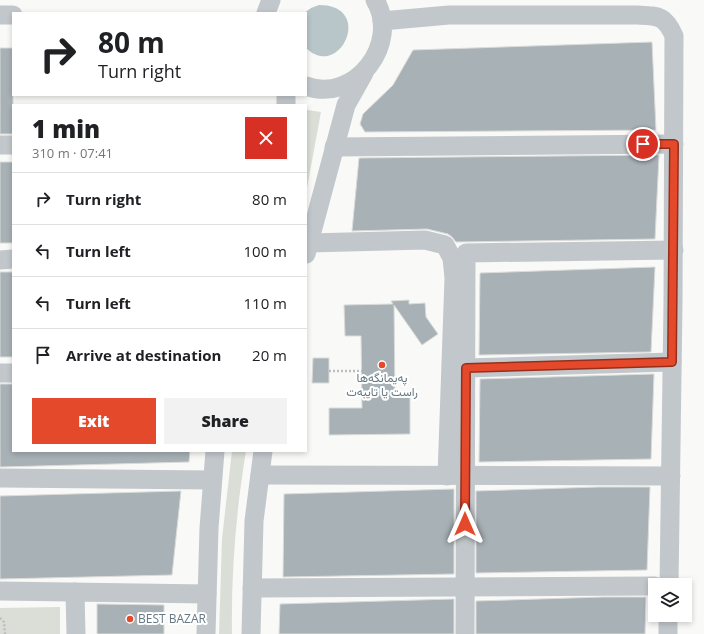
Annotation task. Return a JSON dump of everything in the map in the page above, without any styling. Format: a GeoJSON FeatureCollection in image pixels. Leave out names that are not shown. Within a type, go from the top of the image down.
{"type":"FeatureCollection","features":[{"type":"Feature","properties":{"kind":"street"},"geometry":{"type":"LineString","coordinates":[[266,12],[271,0]]}},
{"type":"Feature","properties":{"kind":"street"},"geometry":{"type":"LineString","coordinates":[[375,0],[382,21],[382,40],[375,58],[364,73],[346,105],[307,248],[425,240],[445,245],[452,258],[454,278],[456,476],[465,587],[465,634]]}},
{"type":"Feature","properties":{"kind":"street"},"geometry":{"type":"LineString","coordinates":[[382,21],[449,15],[637,14],[661,18],[669,24],[674,36],[674,250],[669,578]]}},
{"type":"Feature","properties":{"kind":"street"},"geometry":{"type":"LineString","coordinates":[[0,15],[12,15]]}},
{"type":"Feature","properties":{"kind":"street"},"geometry":{"type":"LineString","coordinates":[[307,86],[330,89],[348,83],[364,73]]}},
{"type":"Feature","properties":{"kind":"street"},"geometry":{"type":"LineString","coordinates":[[334,147],[674,144]]}},
{"type":"Feature","properties":{"kind":"street"},"geometry":{"type":"LineString","coordinates":[[0,145],[12,145]]}},
{"type":"Feature","properties":{"kind":"street"},"geometry":{"type":"LineString","coordinates":[[456,476],[466,368],[466,253],[674,250]]}},
{"type":"Feature","properties":{"kind":"street"},"geometry":{"type":"LineString","coordinates":[[0,260],[12,259]]}},
{"type":"Feature","properties":{"kind":"street"},"geometry":{"type":"LineString","coordinates":[[466,368],[672,362]]}},
{"type":"Feature","properties":{"kind":"street"},"geometry":{"type":"LineString","coordinates":[[0,373],[12,373]]}},
{"type":"Feature","properties":{"kind":"street"},"geometry":{"type":"LineString","coordinates":[[206,634],[209,528],[215,452]]}},
{"type":"Feature","properties":{"kind":"street"},"geometry":{"type":"LineString","coordinates":[[251,634],[254,521],[263,452]]}},
{"type":"Feature","properties":{"kind":"street"},"geometry":{"type":"LineString","coordinates":[[260,475],[671,476]]}},
{"type":"Feature","properties":{"kind":"street"},"geometry":{"type":"LineString","coordinates":[[0,478],[212,480]]}},
{"type":"Feature","properties":{"kind":"street"},"geometry":{"type":"LineString","coordinates":[[252,588],[648,586]]}},
{"type":"Feature","properties":{"kind":"street"},"geometry":{"type":"LineString","coordinates":[[0,591],[207,594]]}},
{"type":"Feature","properties":{"kind":"street"},"geometry":{"type":"LineString","coordinates":[[75,592],[76,634]]}},
{"type":"Feature","properties":{"kind":"street"},"geometry":{"type":"LineString","coordinates":[[668,622],[668,634]]}},
{"type":"Feature","properties":{"kind":"path"},"geometry":{"type":"LineString","coordinates":[[329,371],[362,371]]}},
{"type":"Feature","properties":{"kind":"path"},"geometry":{"type":"LineString","coordinates":[[0,618],[4,622],[4,634]]}},
{"type":"Feature","properties":{"kind":"shaded area"},"geometry":{"type":"Polygon","coordinates":[[[319,5],[336,8],[345,16],[348,27],[346,39],[340,49],[330,55],[319,56],[307,49],[307,12],[305,12],[319,5]]]}},
{"type":"Feature","properties":{"kind":"shaded area"},"geometry":{"type":"Polygon","coordinates":[[[307,110],[321,112],[307,188],[307,110]]]}},
{"type":"Feature","properties":{"kind":"shaded area"},"geometry":{"type":"Polygon","coordinates":[[[232,452],[246,452],[239,496],[235,542],[232,588],[232,634],[219,634],[222,539],[232,452]]]}},
{"type":"Feature","properties":{"kind":"shaded area"},"geometry":{"type":"Polygon","coordinates":[[[60,607],[60,634],[0,634],[0,608],[60,607]]]}},
{"type":"Feature","properties":{"kind":"building"},"geometry":{"type":"Polygon","coordinates":[[[652,42],[656,130],[365,132],[360,124],[363,114],[393,85],[413,50],[652,42]]]}},
{"type":"Feature","properties":{"kind":"building"},"geometry":{"type":"Polygon","coordinates":[[[0,48],[12,48],[12,134],[0,134],[0,48]]]}},
{"type":"Feature","properties":{"kind":"building"},"geometry":{"type":"Polygon","coordinates":[[[659,155],[655,239],[456,242],[448,234],[427,229],[352,231],[359,158],[659,155]]]}},
{"type":"Feature","properties":{"kind":"building"},"geometry":{"type":"Polygon","coordinates":[[[0,162],[12,162],[12,243],[0,243],[0,162]]]}},
{"type":"Feature","properties":{"kind":"building"},"geometry":{"type":"Polygon","coordinates":[[[655,267],[651,352],[479,355],[480,273],[655,267]]]}},
{"type":"Feature","properties":{"kind":"building"},"geometry":{"type":"Polygon","coordinates":[[[0,272],[12,272],[12,357],[0,357],[0,272]]]}},
{"type":"Feature","properties":{"kind":"building"},"geometry":{"type":"Polygon","coordinates":[[[409,300],[409,304],[425,303],[426,317],[438,334],[422,345],[394,305],[395,397],[410,397],[410,434],[329,435],[329,408],[362,408],[361,336],[345,336],[344,305],[393,304],[391,301],[409,300]]]}},
{"type":"Feature","properties":{"kind":"building"},"geometry":{"type":"Polygon","coordinates":[[[313,358],[329,358],[329,383],[312,383],[313,358]]]}},
{"type":"Feature","properties":{"kind":"building"},"geometry":{"type":"Polygon","coordinates":[[[654,374],[651,459],[479,462],[480,379],[654,374]]]}},
{"type":"Feature","properties":{"kind":"building"},"geometry":{"type":"Polygon","coordinates":[[[0,384],[12,384],[12,452],[190,452],[189,462],[0,467],[0,384]]]}},
{"type":"Feature","properties":{"kind":"building"},"geometry":{"type":"Polygon","coordinates":[[[650,487],[647,570],[476,573],[476,491],[650,487]]]}},
{"type":"Feature","properties":{"kind":"building"},"geometry":{"type":"Polygon","coordinates":[[[454,489],[454,574],[283,577],[284,494],[454,489]]]}},
{"type":"Feature","properties":{"kind":"building"},"geometry":{"type":"Polygon","coordinates":[[[181,491],[172,575],[0,579],[0,496],[181,491]]]}},
{"type":"Feature","properties":{"kind":"building"},"geometry":{"type":"Polygon","coordinates":[[[646,597],[645,634],[476,634],[476,601],[646,597]]]}},
{"type":"Feature","properties":{"kind":"building"},"geometry":{"type":"Polygon","coordinates":[[[454,599],[454,634],[279,634],[280,604],[454,599]]]}},
{"type":"Feature","properties":{"kind":"building","name":"BEST BAZAR"},"geometry":{"type":"Polygon","coordinates":[[[97,604],[164,605],[164,634],[97,634],[97,604]]]}},
{"type":"Feature","properties":{"kind":"place","name":"پەیمانگەها راست یا تایبەت"},"geometry":{"type":"Point","coordinates":[382,365]}},
{"type":"Feature","properties":{"kind":"place","name":"BEST BAZAR"},"geometry":{"type":"Point","coordinates":[130,619]}},
{"type":"Feature","properties":{"kind":"route"},"geometry":{"type":"LineString","coordinates":[[465,524],[466,368],[672,362],[674,144],[643,144]]}}]}
